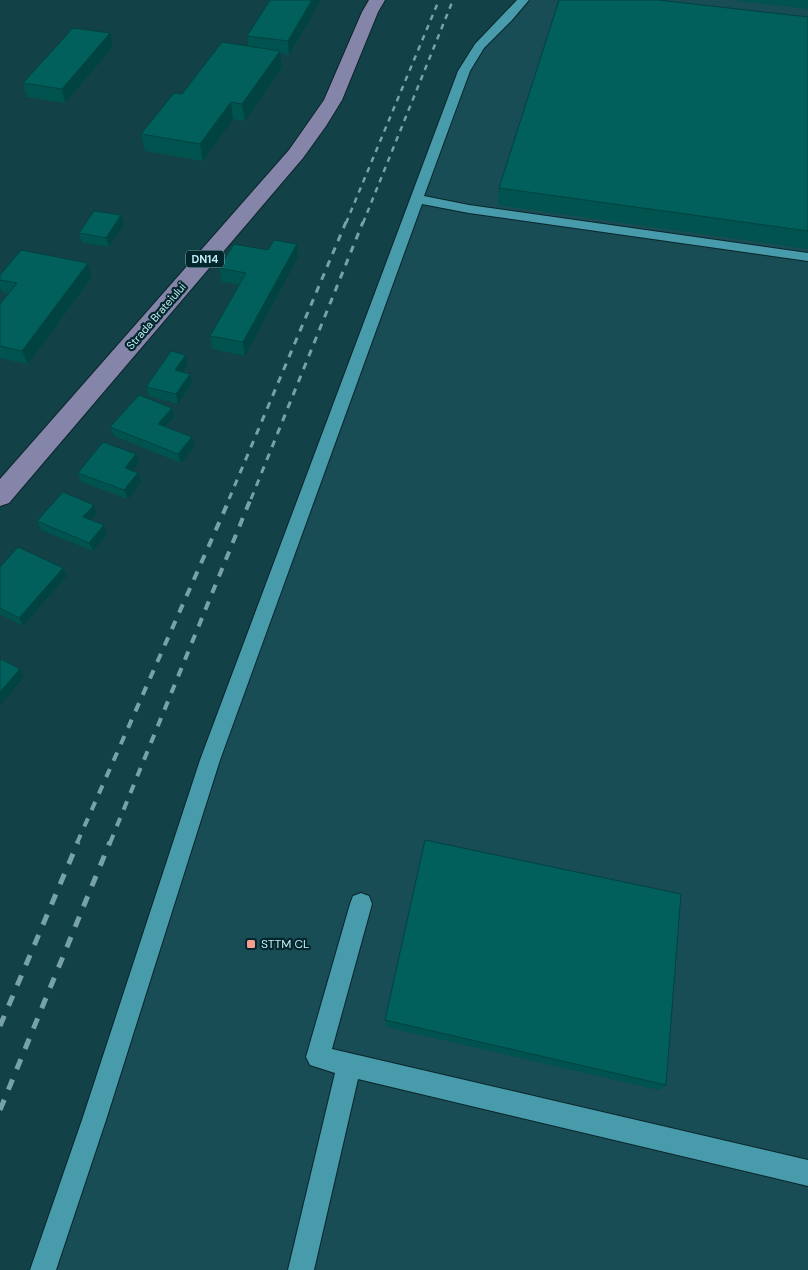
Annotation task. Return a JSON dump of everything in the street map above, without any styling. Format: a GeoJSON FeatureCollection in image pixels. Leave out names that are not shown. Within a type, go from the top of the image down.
{"type":"FeatureCollection","features":[{"type":"Feature","properties":{"kind":"main road","name":"Strada Brateiului"},"geometry":{"type":"LineString","coordinates":[[0,496],[290,161],[317,126],[333,100],[370,12],[377,0]]}},
{"type":"Feature","properties":{"kind":"lane"},"geometry":{"type":"LineString","coordinates":[[49,1269],[210,760],[464,71],[479,46],[514,12],[523,0]]}},
{"type":"Feature","properties":{"kind":"lane"},"geometry":{"type":"LineString","coordinates":[[417,199],[468,209],[808,257]]}},
{"type":"Feature","properties":{"kind":"lane"},"geometry":{"type":"LineString","coordinates":[[361,904],[318,1057],[808,1173]]}},
{"type":"Feature","properties":{"kind":"lane"},"geometry":{"type":"LineString","coordinates":[[301,1270],[349,1064]]}},
{"type":"Feature","properties":{"kind":"shaded area"},"geometry":{"type":"Polygon","coordinates":[[[523,0],[808,0],[808,1270],[43,1270],[210,760],[464,71],[523,0]]]}},
{"type":"Feature","properties":{"kind":"building"},"geometry":{"type":"Polygon","coordinates":[[[270,0],[312,0],[288,41],[247,36],[270,0]]]}},
{"type":"Feature","properties":{"kind":"building"},"geometry":{"type":"Polygon","coordinates":[[[559,0],[658,0],[808,17],[808,231],[499,188],[559,0]]]}},
{"type":"Feature","properties":{"kind":"building"},"geometry":{"type":"Polygon","coordinates":[[[73,28],[110,33],[62,89],[23,83],[73,28]]]}},
{"type":"Feature","properties":{"kind":"building"},"geometry":{"type":"Polygon","coordinates":[[[222,42],[280,51],[242,104],[231,102],[200,144],[141,134],[174,93],[182,94],[222,42]]]}},
{"type":"Feature","properties":{"kind":"building"},"geometry":{"type":"Polygon","coordinates":[[[94,211],[121,215],[106,238],[79,233],[94,211]]]}},
{"type":"Feature","properties":{"kind":"building"},"geometry":{"type":"Polygon","coordinates":[[[274,240],[297,244],[243,342],[210,336],[246,273],[219,268],[234,244],[268,250],[274,240]]]}},
{"type":"Feature","properties":{"kind":"building"},"geometry":{"type":"Polygon","coordinates":[[[21,250],[88,263],[22,351],[0,346],[0,304],[17,283],[0,280],[0,275],[21,250]]]}},
{"type":"Feature","properties":{"kind":"building"},"geometry":{"type":"Polygon","coordinates":[[[171,351],[186,355],[175,370],[190,374],[176,394],[146,387],[171,351]]]}},
{"type":"Feature","properties":{"kind":"building"},"geometry":{"type":"Polygon","coordinates":[[[139,395],[172,408],[158,424],[192,437],[178,454],[110,427],[139,395]]]}},
{"type":"Feature","properties":{"kind":"building"},"geometry":{"type":"Polygon","coordinates":[[[103,442],[136,454],[125,468],[138,473],[124,490],[78,473],[103,442]]]}},
{"type":"Feature","properties":{"kind":"building"},"geometry":{"type":"Polygon","coordinates":[[[63,492],[94,505],[83,517],[104,525],[89,543],[37,521],[63,492]]]}},
{"type":"Feature","properties":{"kind":"building"},"geometry":{"type":"Polygon","coordinates":[[[18,547],[63,568],[19,618],[0,608],[0,567],[18,547]]]}},
{"type":"Feature","properties":{"kind":"building"},"geometry":{"type":"Polygon","coordinates":[[[1,659],[20,669],[0,692],[0,661],[1,659]]]}},
{"type":"Feature","properties":{"kind":"building"},"geometry":{"type":"Polygon","coordinates":[[[425,840],[681,894],[666,1085],[385,1020],[425,840]]]}},
{"type":"Feature","properties":{"kind":"railway"},"geometry":{"type":"LineString","coordinates":[[346,223],[439,0]]}},
{"type":"Feature","properties":{"kind":"railway"},"geometry":{"type":"LineString","coordinates":[[363,223],[453,0]]}},
{"type":"Feature","properties":{"kind":"railway"},"geometry":{"type":"LineString","coordinates":[[229,499],[346,222]]}},
{"type":"Feature","properties":{"kind":"railway"},"geometry":{"type":"LineString","coordinates":[[251,499],[363,222]]}},
{"type":"Feature","properties":{"kind":"railway"},"geometry":{"type":"LineString","coordinates":[[77,843],[230,498]]}},
{"type":"Feature","properties":{"kind":"railway"},"geometry":{"type":"LineString","coordinates":[[110,843],[251,498]]}},
{"type":"Feature","properties":{"kind":"railway"},"geometry":{"type":"LineString","coordinates":[[0,1026],[78,842]]}},
{"type":"Feature","properties":{"kind":"railway"},"geometry":{"type":"LineString","coordinates":[[0,1110],[110,842]]}},
{"type":"Feature","properties":{"kind":"place","name":"STTM CL"},"geometry":{"type":"Point","coordinates":[251,944]}}]}
